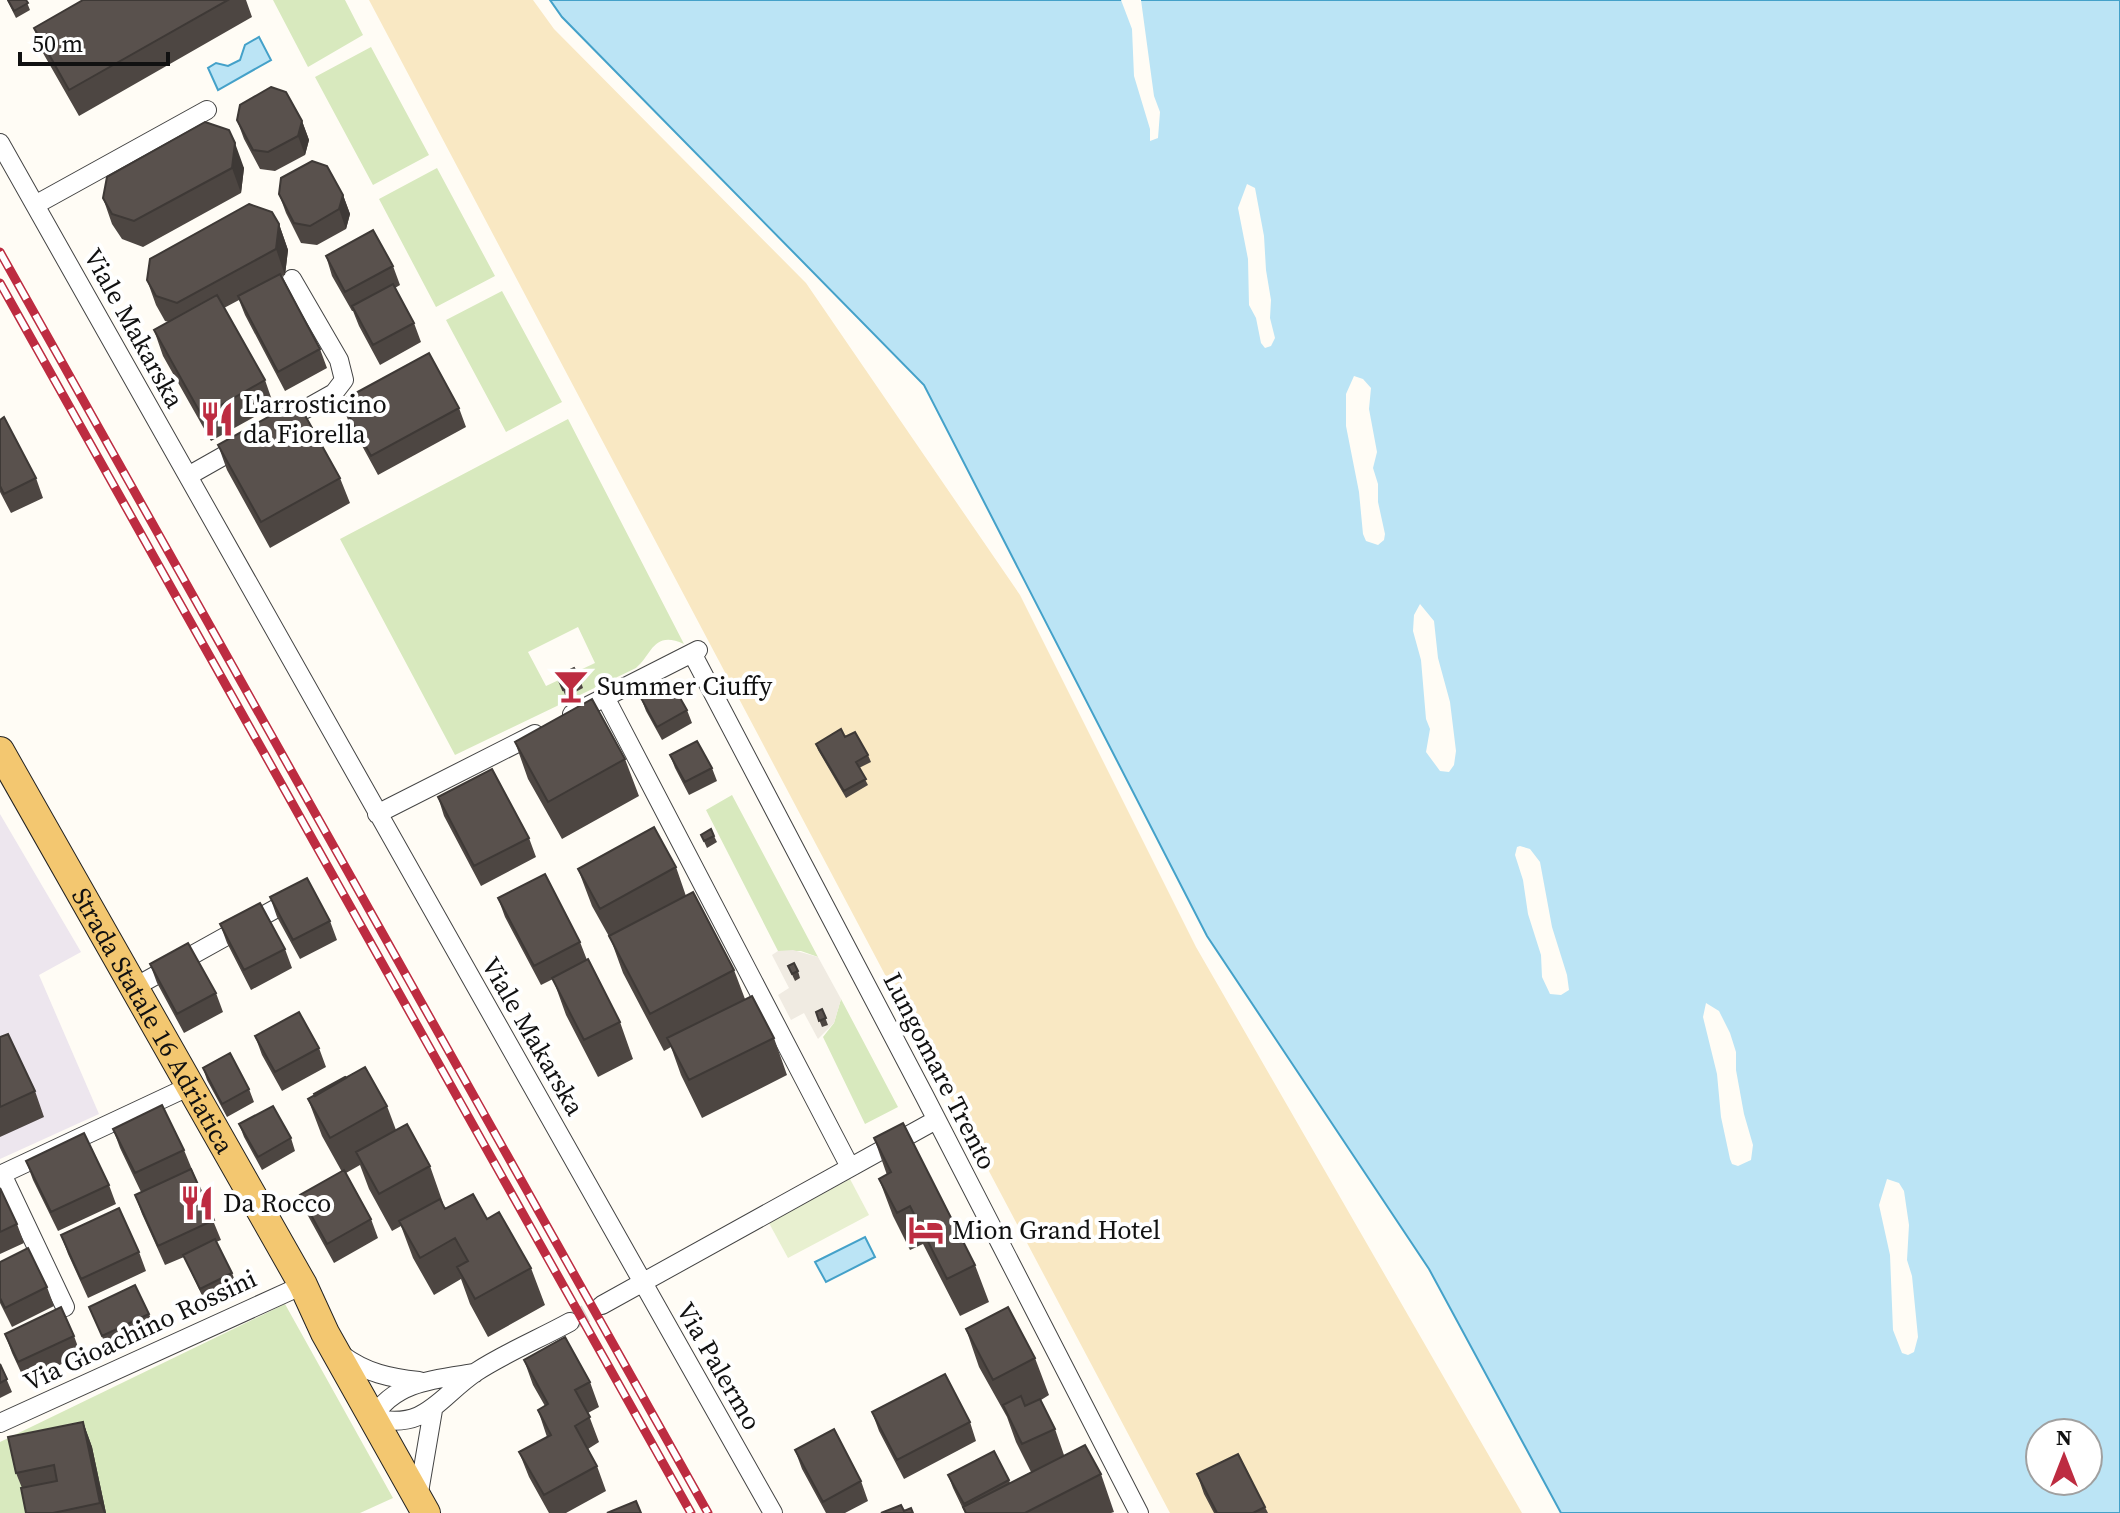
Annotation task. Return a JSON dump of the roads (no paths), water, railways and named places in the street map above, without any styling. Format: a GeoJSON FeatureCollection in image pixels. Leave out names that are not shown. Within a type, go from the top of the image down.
{"type":"FeatureCollection","features":[{"type":"Feature","properties":{"kind":"main road","name":"Strada Statale 16 Adriatica"},"geometry":{"type":"LineString","coordinates":[[0,751],[303,1285],[334,1349],[422,1505]]}},
{"type":"Feature","properties":{"kind":"street"},"geometry":{"type":"LineString","coordinates":[[35,205],[207,110]]}},
{"type":"Feature","properties":{"kind":"street","name":"Viale Makarska"},"geometry":{"type":"LineString","coordinates":[[0,143],[642,1284]]}},
{"type":"Feature","properties":{"kind":"street"},"geometry":{"type":"LineString","coordinates":[[188,476],[334,393],[344,380],[339,360],[292,279]]}},
{"type":"Feature","properties":{"kind":"street","name":"Lungomare Trento"},"geometry":{"type":"LineString","coordinates":[[605,697],[695,652],[1139,1513]]}},
{"type":"Feature","properties":{"kind":"street"},"geometry":{"type":"LineString","coordinates":[[377,814],[605,697],[850,1167]]}},
{"type":"Feature","properties":{"kind":"street"},"geometry":{"type":"LineString","coordinates":[[133,988],[296,898]]}},
{"type":"Feature","properties":{"kind":"street"},"geometry":{"type":"LineString","coordinates":[[65,1307],[1,1175],[188,1087]]}},
{"type":"Feature","properties":{"kind":"street"},"geometry":{"type":"LineString","coordinates":[[602,1305],[936,1120]]}},
{"type":"Feature","properties":{"kind":"street","name":"Via Palermo"},"geometry":{"type":"LineString","coordinates":[[642,1284],[773,1513]]}},
{"type":"Feature","properties":{"kind":"street","name":"Via Gioachino Rossini"},"geometry":{"type":"LineString","coordinates":[[0,1423],[303,1285]]}},
{"type":"Feature","properties":{"kind":"street"},"geometry":{"type":"LineString","coordinates":[[475,1373],[422,1382],[389,1398],[373,1418],[394,1421],[433,1410],[475,1373],[570,1322]]}},
{"type":"Feature","properties":{"kind":"street"},"geometry":{"type":"LineString","coordinates":[[334,1349],[359,1368],[383,1376],[422,1382]]}},
{"type":"Feature","properties":{"kind":"street"},"geometry":{"type":"LineString","coordinates":[[422,1505],[433,1410]]}},
{"type":"Feature","properties":{"kind":"water"},"geometry":{"type":"Polygon","coordinates":[[[550,0],[2120,0],[2120,1513],[1561,1513],[1429,1269],[1207,936],[924,385],[562,17],[550,0]]]}},
{"type":"Feature","properties":{"kind":"water"},"geometry":{"type":"Polygon","coordinates":[[[259,37],[271,60],[218,90],[208,68],[216,63],[228,66],[240,60],[245,45],[259,37]]]}},
{"type":"Feature","properties":{"kind":"water"},"geometry":{"type":"Polygon","coordinates":[[[865,1237],[875,1257],[826,1282],[815,1262],[865,1237]]]}},
{"type":"Feature","properties":{"kind":"tunnel"},"geometry":{"type":"LineString","coordinates":[[570,1322],[602,1305]]}},
{"type":"Feature","properties":{"kind":"railway"},"geometry":{"type":"LineString","coordinates":[[0,252],[708,1513]]}},
{"type":"Feature","properties":{"kind":"railway"},"geometry":{"type":"LineString","coordinates":[[0,283],[691,1513]]}},
{"type":"Feature","properties":{"kind":"place","name":"L'arrosticino da Fiorella"},"geometry":{"type":"Point","coordinates":[217,419]}},
{"type":"Feature","properties":{"kind":"place","name":"Summer Ciuffy"},"geometry":{"type":"Point","coordinates":[571,686]}},
{"type":"Feature","properties":{"kind":"place","name":"Da Rocco"},"geometry":{"type":"Point","coordinates":[197,1203]}},
{"type":"Feature","properties":{"kind":"place","name":"Mion Grand Hotel"},"geometry":{"type":"Point","coordinates":[926,1230]}}]}
